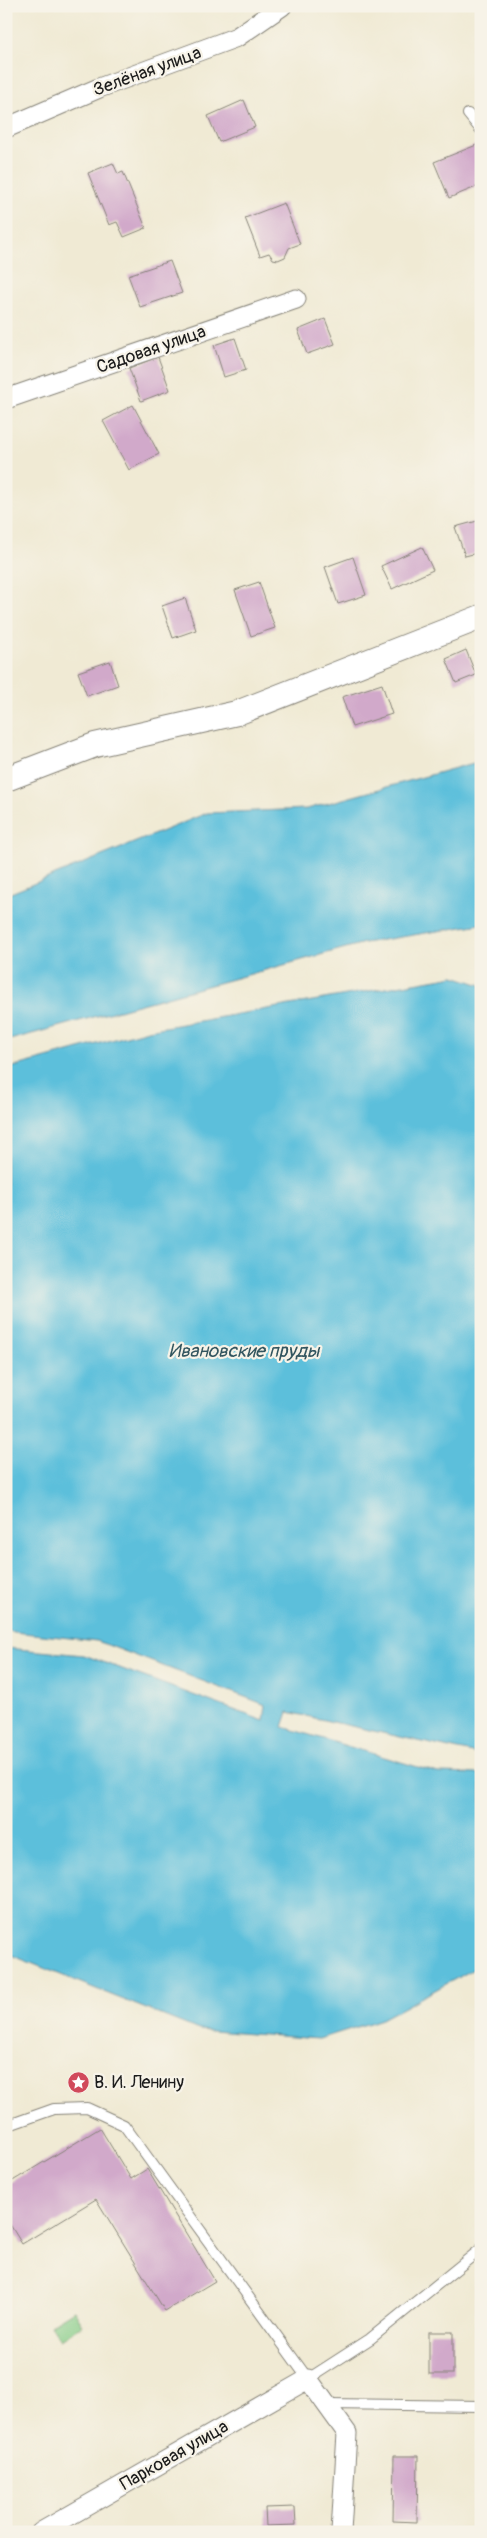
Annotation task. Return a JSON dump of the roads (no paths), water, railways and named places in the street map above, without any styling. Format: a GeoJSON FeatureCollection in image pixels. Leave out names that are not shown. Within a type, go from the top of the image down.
{"type":"FeatureCollection","features":[{"type":"Feature","properties":{"kind":"street","name":"Зелёная улица"},"geometry":{"type":"LineString","coordinates":[[6,128],[99,88],[238,37],[282,6]]}},
{"type":"Feature","properties":{"kind":"street","name":"Садовая улица"},"geometry":{"type":"LineString","coordinates":[[6,399],[296,299]]}},
{"type":"Feature","properties":{"kind":"street"},"geometry":{"type":"LineString","coordinates":[[6,779],[95,745],[237,713],[481,617]]}},
{"type":"Feature","properties":{"kind":"street"},"geometry":{"type":"LineString","coordinates":[[308,2379],[347,2432],[341,2532]]}},
{"type":"Feature","properties":{"kind":"street","name":"Парковая улица"},"geometry":{"type":"LineString","coordinates":[[41,2532],[308,2379]]}},
{"type":"Feature","properties":{"kind":"lane"},"geometry":{"type":"LineString","coordinates":[[468,114],[481,130]]}},
{"type":"Feature","properties":{"kind":"lane"},"geometry":{"type":"LineString","coordinates":[[6,2126],[54,2109],[87,2108],[124,2125],[308,2379],[370,2339],[481,2249]]}},
{"type":"Feature","properties":{"kind":"lane"},"geometry":{"type":"LineString","coordinates":[[326,2404],[481,2406]]}},
{"type":"Feature","properties":{"kind":"water"},"geometry":{"type":"Polygon","coordinates":[[[481,761],[481,924],[364,943],[6,1041],[6,895],[207,813],[307,809],[481,761]]]}},
{"type":"Feature","properties":{"kind":"water","name":"Ивановские пруды"},"geometry":{"type":"Polygon","coordinates":[[[454,976],[481,985],[481,1755],[288,1712],[283,1727],[438,1773],[481,1774],[481,1965],[382,2019],[319,2039],[199,2030],[6,1953],[6,1648],[84,1655],[264,1721],[266,1705],[97,1641],[6,1631],[6,1069],[148,1030],[454,976]]]}},
{"type":"Feature","properties":{"kind":"place","name":"В. И. Ленину"},"geometry":{"type":"Point","coordinates":[78,2082]}}]}
